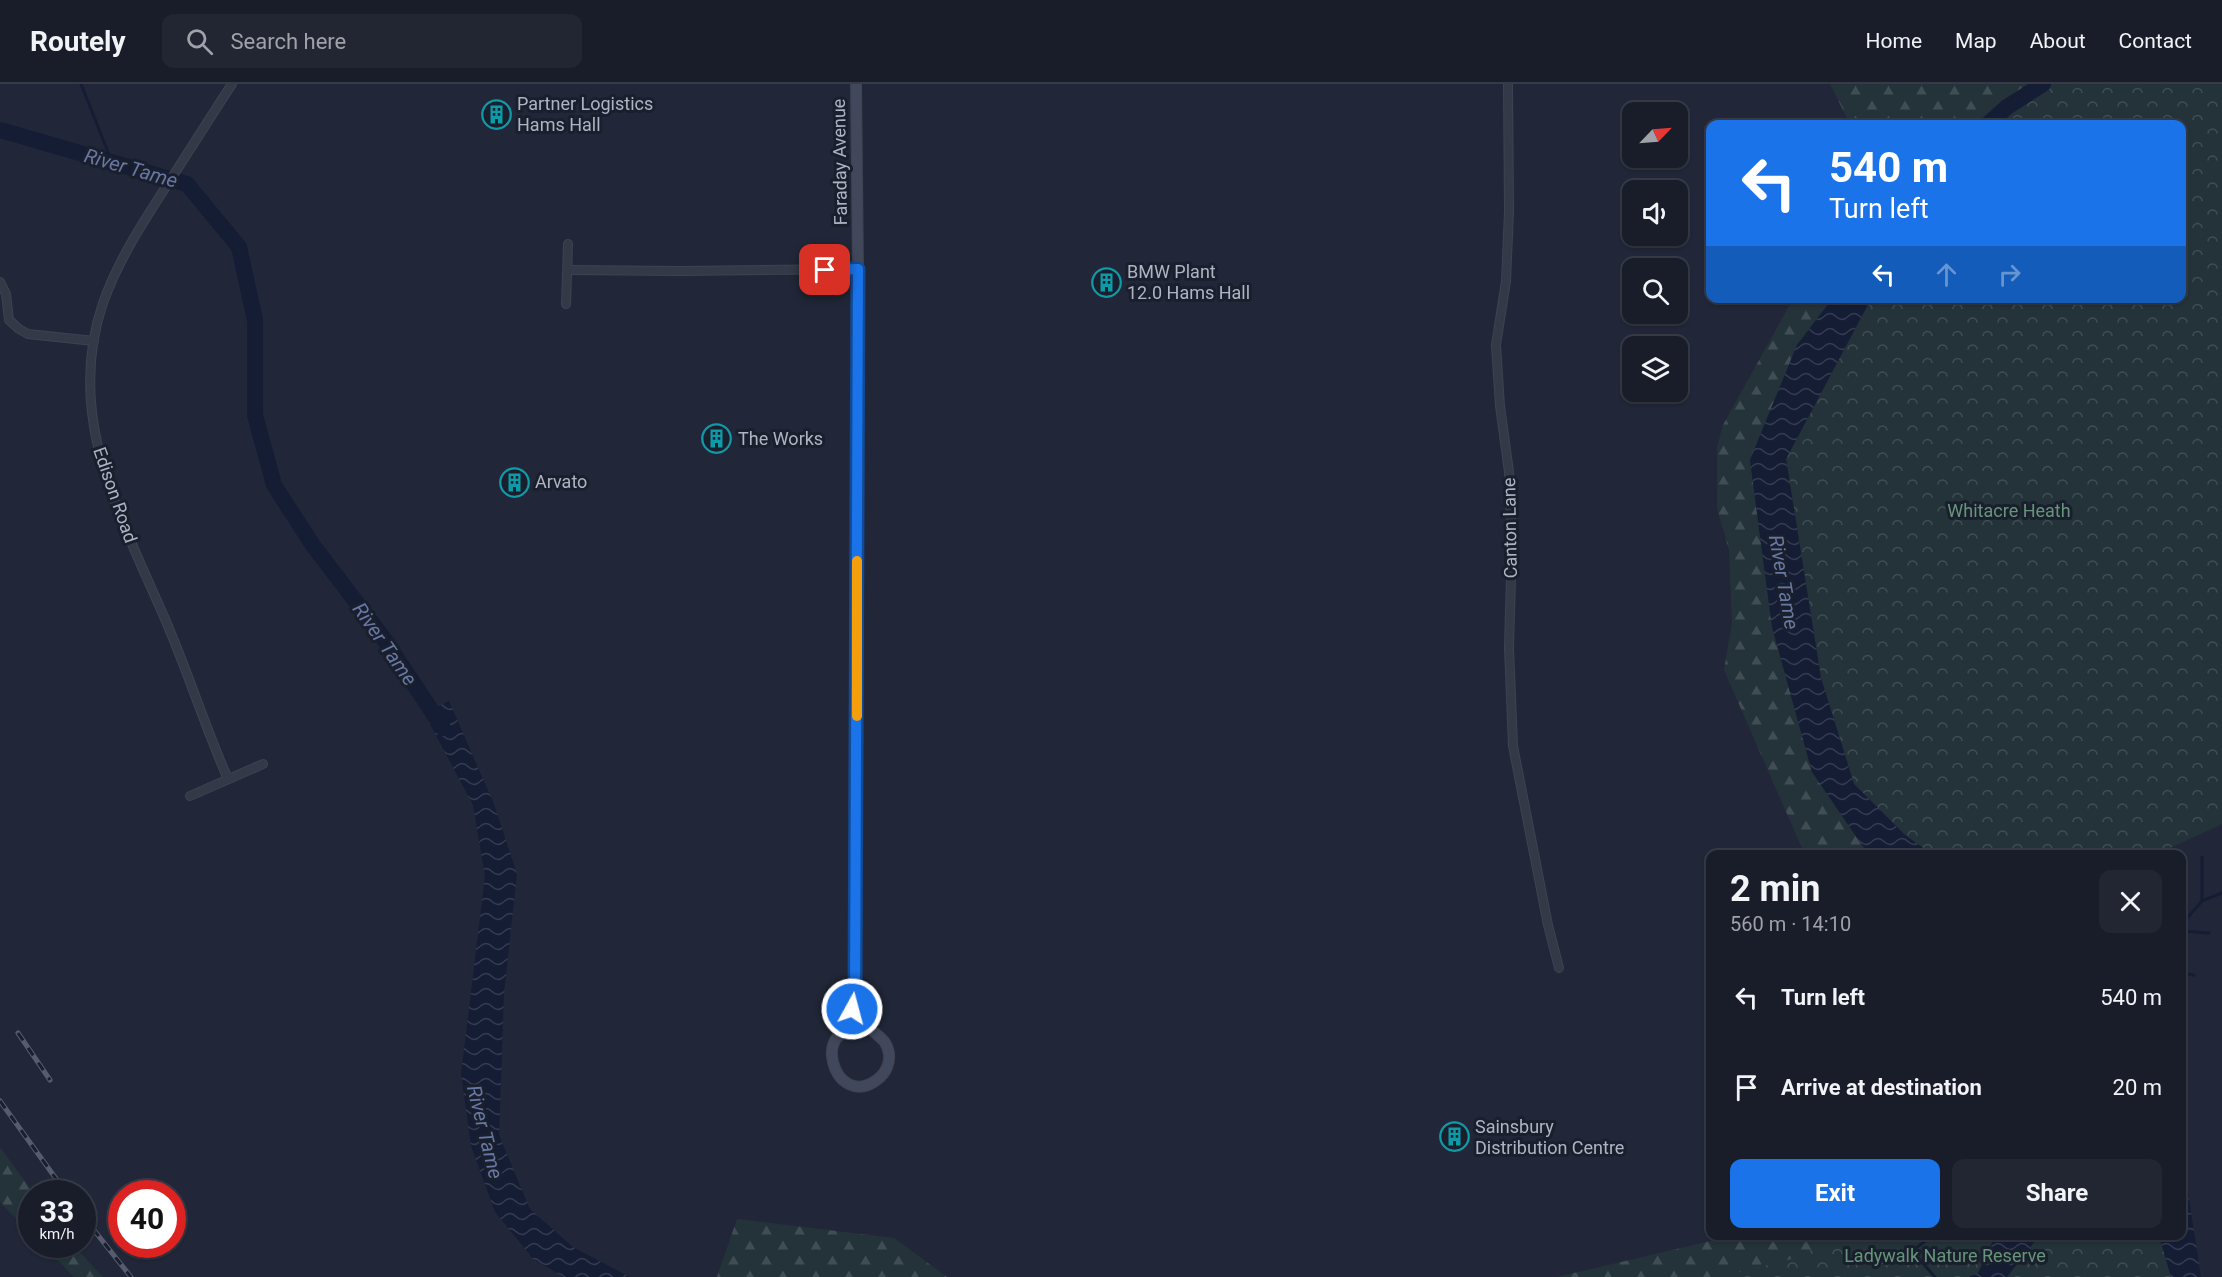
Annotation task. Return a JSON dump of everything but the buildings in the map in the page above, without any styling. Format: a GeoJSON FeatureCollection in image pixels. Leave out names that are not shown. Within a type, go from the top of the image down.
{"type":"FeatureCollection","features":[{"type":"Feature","properties":{"kind":"street","name":"Edison Road"},"geometry":{"type":"LineString","coordinates":[[228,779],[165,619],[108,488],[96,445],[92,368],[94,341],[103,304],[121,260],[232,84]]}},
{"type":"Feature","properties":{"kind":"street","name":"Faraday Avenue"},"geometry":{"type":"LineString","coordinates":[[838,1037],[848,1022],[855,996],[858,269],[856,84]]}},
{"type":"Feature","properties":{"kind":"street","name":"Canton Lane"},"geometry":{"type":"LineString","coordinates":[[1508,84],[1506,281],[1496,345],[1512,541],[1509,648],[1513,746],[1548,925],[1559,968]]}},
{"type":"Feature","properties":{"kind":"street"},"geometry":{"type":"LineString","coordinates":[[566,304],[568,244]]}},
{"type":"Feature","properties":{"kind":"street"},"geometry":{"type":"LineString","coordinates":[[568,270],[858,269]]}},
{"type":"Feature","properties":{"kind":"street"},"geometry":{"type":"LineString","coordinates":[[0,282],[6,294],[9,320],[19,330],[28,334],[94,341]]}},
{"type":"Feature","properties":{"kind":"street"},"geometry":{"type":"LineString","coordinates":[[190,796],[263,764]]}},
{"type":"Feature","properties":{"kind":"street","name":"Faraday Avenue"},"geometry":{"type":"LineString","coordinates":[[855,996],[861,1017],[870,1029]]}},
{"type":"Feature","properties":{"kind":"street"},"geometry":{"type":"LineString","coordinates":[[853,1028],[870,1029],[883,1038],[890,1056],[887,1068],[883,1075],[870,1084],[854,1085],[836,1073],[831,1051],[838,1037],[853,1028]]}},
{"type":"Feature","properties":{"kind":"green space"},"geometry":{"type":"Polygon","coordinates":[[[1830,84],[2042,84],[2015,100],[1992,120],[1848,120],[1830,84]]]}},
{"type":"Feature","properties":{"kind":"green space","name":"Whitacre Heath"},"geometry":{"type":"Polygon","coordinates":[[[2045,84],[2222,84],[2222,824],[2166,850],[1926,850],[1905,835],[1854,784],[1821,678],[1786,459],[1869,303],[2186,303],[2186,120],[1995,120],[2045,84]]]}},
{"type":"Feature","properties":{"kind":"green space"},"geometry":{"type":"Polygon","coordinates":[[[1791,303],[1829,303],[1797,345],[1750,460],[1772,627],[1812,772],[1865,850],[1803,850],[1724,670],[1732,623],[1729,550],[1717,508],[1717,447],[1723,425],[1791,303]]]}},
{"type":"Feature","properties":{"kind":"green space"},"geometry":{"type":"Polygon","coordinates":[[[0,1147],[24,1180],[18,1180],[18,1221],[0,1202],[0,1147]]]}},
{"type":"Feature","properties":{"kind":"green space"},"geometry":{"type":"Polygon","coordinates":[[[737,1219],[894,1238],[947,1277],[717,1277],[737,1219]]]}},
{"type":"Feature","properties":{"kind":"green space"},"geometry":{"type":"Polygon","coordinates":[[[1715,1240],[1880,1240],[1843,1277],[1557,1277],[1715,1240]]]}},
{"type":"Feature","properties":{"kind":"green space","name":"Ladywalk Nature Reserve"},"geometry":{"type":"Polygon","coordinates":[[[1827,1240],[2160,1240],[2171,1277],[1720,1277],[1799,1257],[1827,1240]]]}},
{"type":"Feature","properties":{"kind":"green space"},"geometry":{"type":"Polygon","coordinates":[[[56,1258],[85,1258],[103,1277],[74,1277],[56,1258]]]}},
{"type":"Feature","properties":{"kind":"water"},"geometry":{"type":"Polygon","coordinates":[[[1829,303],[1869,303],[1786,459],[1821,678],[1854,784],[1905,835],[1926,850],[1865,850],[1812,772],[1772,627],[1750,460],[1797,345],[1829,303]]]}},
{"type":"Feature","properties":{"kind":"water"},"geometry":{"type":"Polygon","coordinates":[[[449,701],[494,804],[517,874],[504,994],[499,1135],[530,1209],[573,1247],[630,1277],[564,1277],[533,1259],[495,1212],[471,1146],[461,1074],[485,876],[473,805],[424,713],[449,701]]]}},
{"type":"Feature","properties":{"kind":"water"},"geometry":{"type":"Polygon","coordinates":[[[2186,1179],[2201,1277],[2171,1277],[2160,1240],[2186,1240],[2186,1179]]]}},
{"type":"Feature","properties":{"kind":"water"},"geometry":{"type":"Polygon","coordinates":[[[1993,1240],[2036,1240],[2007,1277],[1967,1277],[1978,1273],[1993,1240]]]}},
{"type":"Feature","properties":{"kind":"waterway"},"geometry":{"type":"LineString","coordinates":[[81,84],[112,162]]}},
{"type":"Feature","properties":{"kind":"waterway","name":"River Tame"},"geometry":{"type":"LineString","coordinates":[[1992,120],[2007,107],[2043,84]]}},
{"type":"Feature","properties":{"kind":"waterway","name":"River Tame"},"geometry":{"type":"LineString","coordinates":[[0,130],[187,184],[239,247],[255,320],[255,415],[274,485],[312,544],[382,636],[443,728]]}},
{"type":"Feature","properties":{"kind":"waterway"},"geometry":{"type":"LineString","coordinates":[[2202,857],[2202,901]]}},
{"type":"Feature","properties":{"kind":"waterway"},"geometry":{"type":"LineString","coordinates":[[2186,919],[2202,901],[2222,893]]}},
{"type":"Feature","properties":{"kind":"waterway"},"geometry":{"type":"LineString","coordinates":[[2186,931],[2209,933]]}},
{"type":"Feature","properties":{"kind":"waterway"},"geometry":{"type":"LineString","coordinates":[[2186,974],[2194,975]]}},
{"type":"Feature","properties":{"kind":"waterway"},"geometry":{"type":"LineString","coordinates":[[1927,1240],[1912,1251],[1935,1277]]}},
{"type":"Feature","properties":{"kind":"railway"},"geometry":{"type":"LineString","coordinates":[[18,1033],[50,1080]]}},
{"type":"Feature","properties":{"kind":"railway"},"geometry":{"type":"LineString","coordinates":[[0,1101],[57,1180]]}},
{"type":"Feature","properties":{"kind":"railway"},"geometry":{"type":"LineString","coordinates":[[96,1233],[131,1277]]}},
{"type":"Feature","properties":{"kind":"slow traffic"},"geometry":{"type":"LineString","coordinates":[[857,561],[857,716]]}},
{"type":"Feature","properties":{"kind":"place","name":"Partner Logistics Hams Hall"},"geometry":{"type":"Point","coordinates":[496,114]}},
{"type":"Feature","properties":{"kind":"place","name":"BMW Plant 12.0 Hams Hall"},"geometry":{"type":"Point","coordinates":[1106,282]}},
{"type":"Feature","properties":{"kind":"place","name":"The Works"},"geometry":{"type":"Point","coordinates":[717,439]}},
{"type":"Feature","properties":{"kind":"place","name":"Arvato"},"geometry":{"type":"Point","coordinates":[514,482]}},
{"type":"Feature","properties":{"kind":"place","name":"Sainsbury Distribution Centre"},"geometry":{"type":"Point","coordinates":[1454,1137]}},
{"type":"Feature","properties":{"kind":"route"},"geometry":{"type":"LineString","coordinates":[[825,270],[858,269],[855,996],[852,1009]]}}]}
